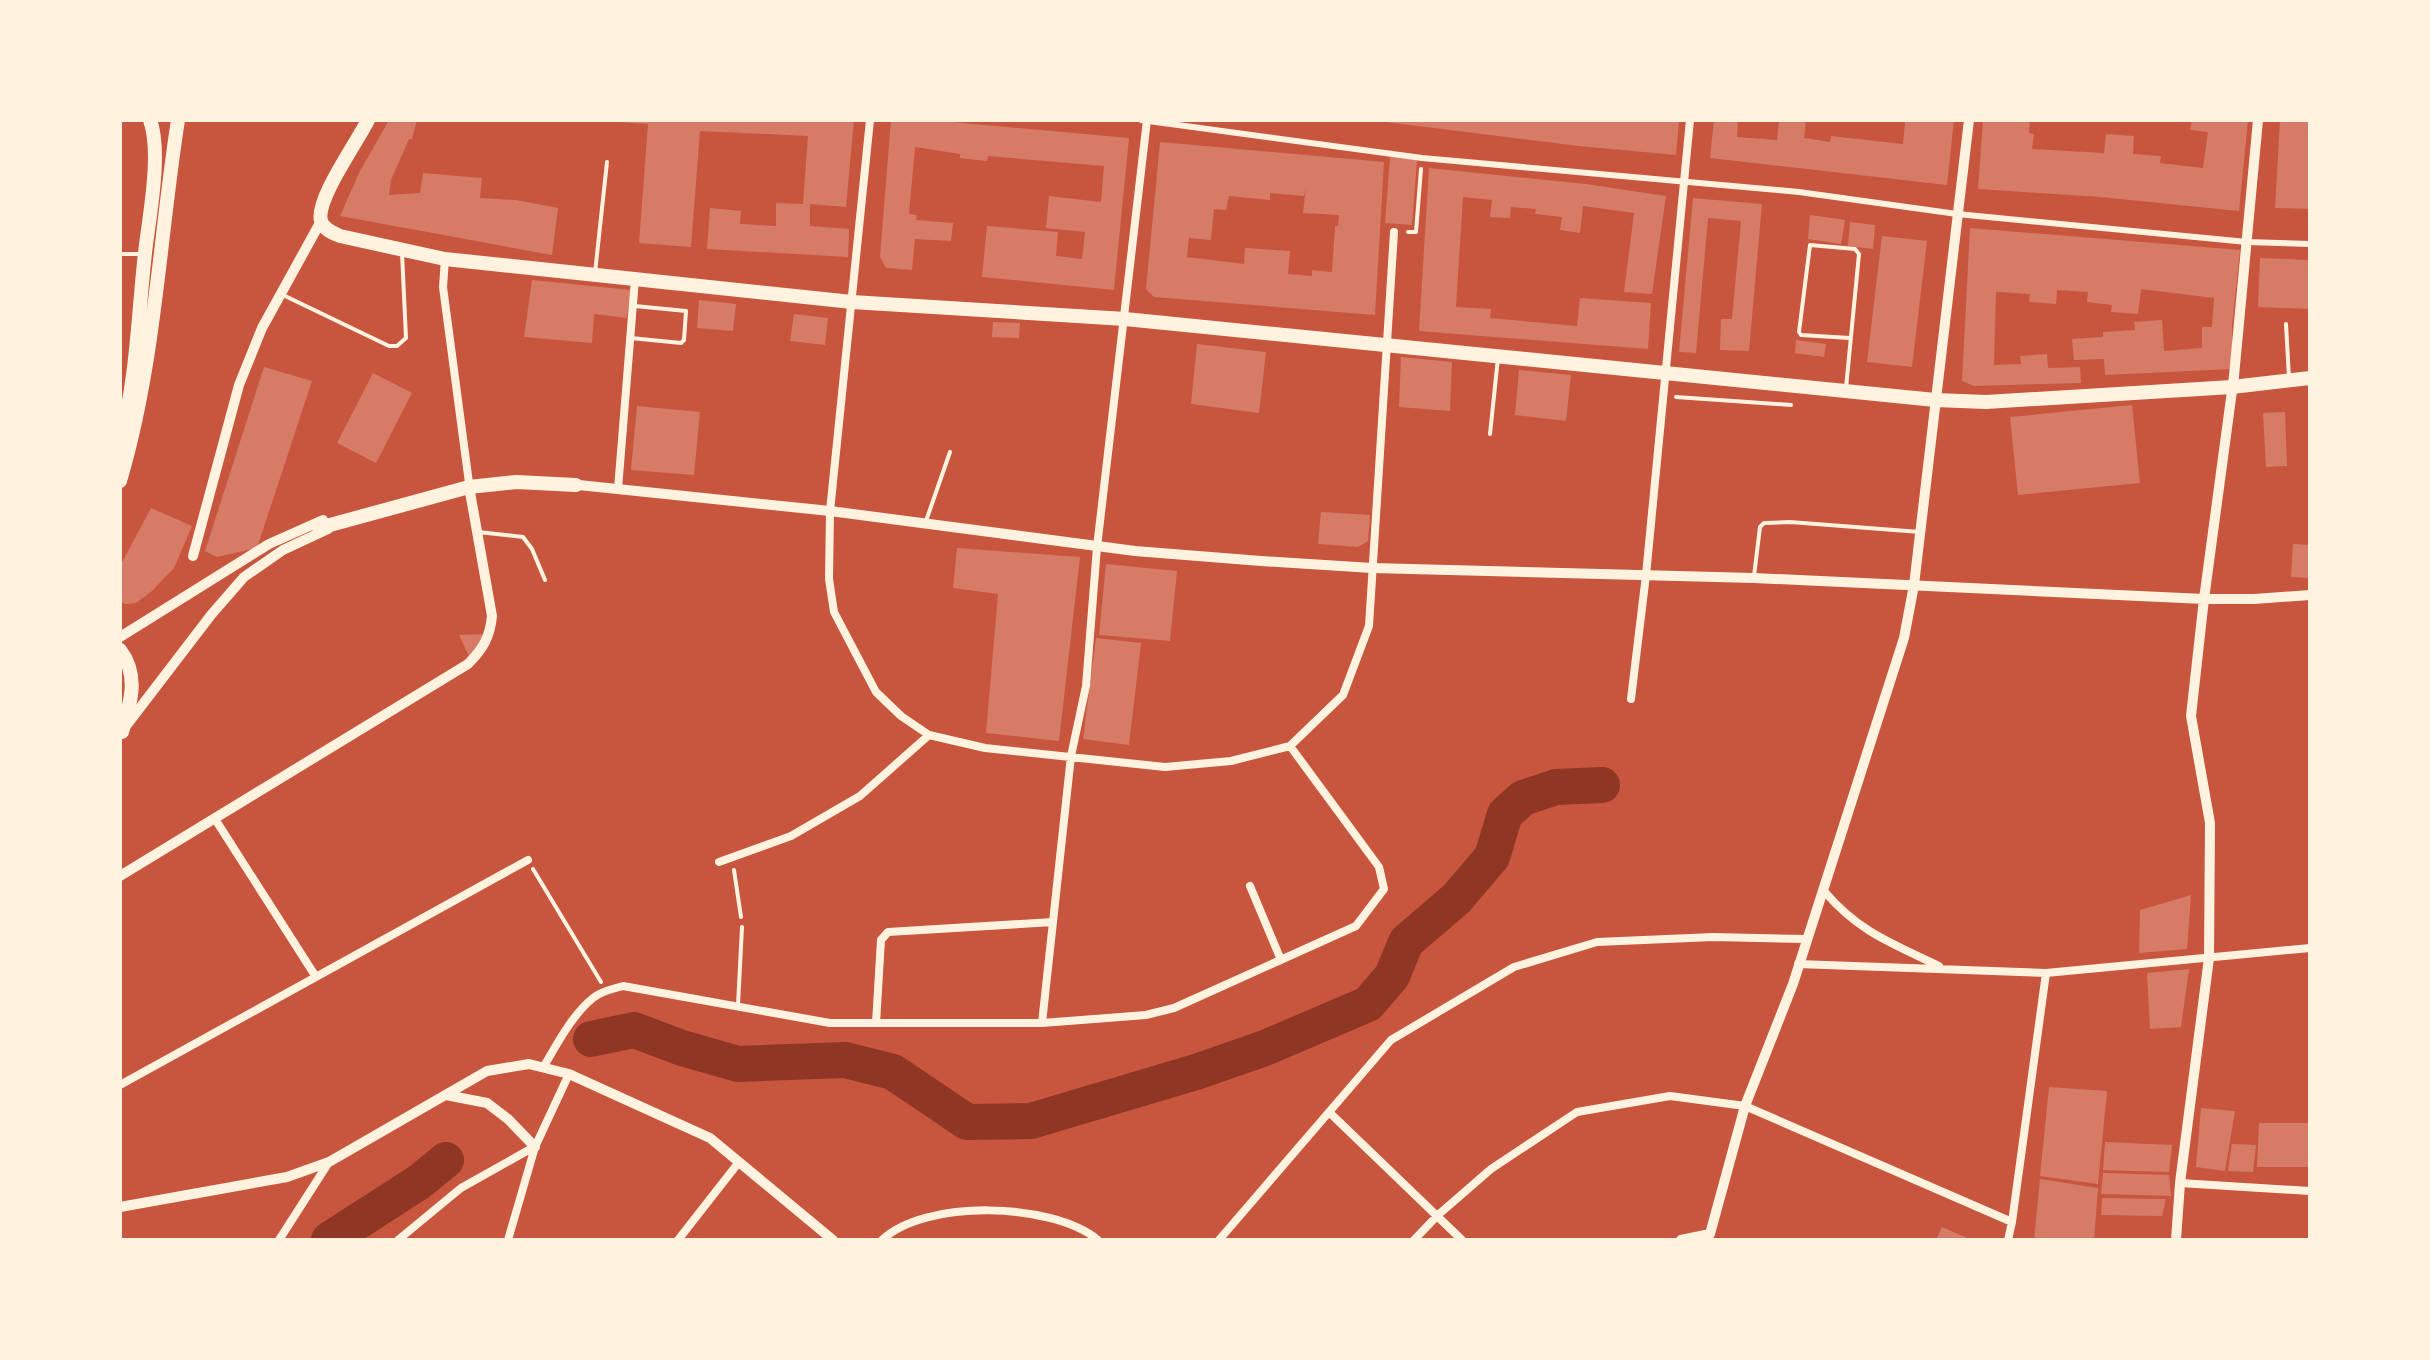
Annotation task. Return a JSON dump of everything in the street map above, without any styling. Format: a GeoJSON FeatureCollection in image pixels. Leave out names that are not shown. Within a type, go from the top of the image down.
{"type":"FeatureCollection","features":[{"type":"Feature","properties":{"kind":"main road"},"geometry":{"type":"LineString","coordinates":[[120,441],[134,357],[152,196],[155,134],[150,120]]}},
{"type":"Feature","properties":{"kind":"main road"},"geometry":{"type":"LineString","coordinates":[[120,481],[139,410],[151,342],[178,120]]}},
{"type":"Feature","properties":{"kind":"main road"},"geometry":{"type":"LineString","coordinates":[[368,120],[323,202],[321,221],[340,236],[445,259],[852,302],[1125,319],[1935,400],[1986,402],[2232,387],[2310,378]]}},
{"type":"Feature","properties":{"kind":"main road"},"geometry":{"type":"LineString","coordinates":[[319,528],[469,487],[516,482],[576,485]]}},
{"type":"Feature","properties":{"kind":"main road"},"geometry":{"type":"LineString","coordinates":[[120,650],[131,672],[121,733]]}},
{"type":"Feature","properties":{"kind":"street"},"geometry":{"type":"LineString","coordinates":[[870,120],[830,511],[829,579],[834,612],[876,692],[901,716],[929,735],[985,748],[1165,767],[1231,761],[1290,746],[1343,695],[1369,626],[1394,232]]}},
{"type":"Feature","properties":{"kind":"street"},"geometry":{"type":"LineString","coordinates":[[1042,1023],[1071,756],[1086,686],[1097,547],[1145,120],[1422,158],[1799,192],[1957,214],[2247,242],[2310,244]]}},
{"type":"Feature","properties":{"kind":"street"},"geometry":{"type":"LineString","coordinates":[[1631,699],[1690,120]]}},
{"type":"Feature","properties":{"kind":"street"},"geometry":{"type":"LineString","coordinates":[[1681,1240],[1709,1237],[1745,1106],[1824,891],[1904,638],[1914,585],[1969,120]]}},
{"type":"Feature","properties":{"kind":"street"},"geometry":{"type":"LineString","coordinates":[[2176,1240],[2180,1183],[2209,958],[2210,823],[2191,716],[2232,387],[2258,120]]}},
{"type":"Feature","properties":{"kind":"street"},"geometry":{"type":"LineString","coordinates":[[193,556],[239,385],[262,328],[321,221]]}},
{"type":"Feature","properties":{"kind":"street"},"geometry":{"type":"LineString","coordinates":[[120,876],[468,664],[490,635],[492,616],[469,488],[443,287],[445,259]]}},
{"type":"Feature","properties":{"kind":"street"},"geometry":{"type":"LineString","coordinates":[[618,489],[635,279]]}},
{"type":"Feature","properties":{"kind":"street"},"geometry":{"type":"LineString","coordinates":[[120,637],[231,566],[330,518],[469,488],[576,485],[830,511],[1097,547],[1372,568],[1754,578],[2204,599],[2310,595]]}},
{"type":"Feature","properties":{"kind":"street"},"geometry":{"type":"LineString","coordinates":[[121,733],[227,595],[244,577],[271,557],[342,524],[469,488]]}},
{"type":"Feature","properties":{"kind":"street"},"geometry":{"type":"LineString","coordinates":[[125,708],[147,700]]}},
{"type":"Feature","properties":{"kind":"street"},"geometry":{"type":"LineString","coordinates":[[719,862],[791,836],[860,796],[929,735]]}},
{"type":"Feature","properties":{"kind":"street"},"geometry":{"type":"LineString","coordinates":[[544,1066],[573,1021],[593,998],[606,990],[623,986],[830,1023],[1042,1023],[1146,1015],[1174,1008],[1356,926],[1384,889],[1379,867],[1290,746]]}},
{"type":"Feature","properties":{"kind":"street"},"geometry":{"type":"LineString","coordinates":[[215,819],[316,977]]}},
{"type":"Feature","properties":{"kind":"street"},"geometry":{"type":"LineString","coordinates":[[120,1085],[528,860]]}},
{"type":"Feature","properties":{"kind":"street"},"geometry":{"type":"LineString","coordinates":[[1250,886],[1281,960]]}},
{"type":"Feature","properties":{"kind":"street"},"geometry":{"type":"LineString","coordinates":[[1824,891],[1858,926],[1943,968]]}},
{"type":"Feature","properties":{"kind":"street"},"geometry":{"type":"LineString","coordinates":[[876,1023],[881,940],[888,932],[1053,922]]}},
{"type":"Feature","properties":{"kind":"street"},"geometry":{"type":"LineString","coordinates":[[1219,1240],[1391,1040],[1514,967],[1597,942],[1713,937],[1807,939]]}},
{"type":"Feature","properties":{"kind":"street"},"geometry":{"type":"LineString","coordinates":[[1798,964],[2046,973],[2310,948]]}},
{"type":"Feature","properties":{"kind":"street"},"geometry":{"type":"LineString","coordinates":[[2008,1240],[2046,973]]}},
{"type":"Feature","properties":{"kind":"street"},"geometry":{"type":"LineString","coordinates":[[120,1207],[287,1177],[329,1162],[487,1071],[529,1064],[569,1074],[710,1138],[833,1240]]}},
{"type":"Feature","properties":{"kind":"street"},"geometry":{"type":"LineString","coordinates":[[508,1240],[535,1147],[569,1074]]}},
{"type":"Feature","properties":{"kind":"street"},"geometry":{"type":"LineString","coordinates":[[446,1095],[487,1103],[535,1147]]}},
{"type":"Feature","properties":{"kind":"street"},"geometry":{"type":"LineString","coordinates":[[1414,1240],[1491,1169],[1577,1112],[1670,1096],[1745,1106],[2012,1222]]}},
{"type":"Feature","properties":{"kind":"street"},"geometry":{"type":"LineString","coordinates":[[1330,1113],[1462,1240]]}},
{"type":"Feature","properties":{"kind":"street"},"geometry":{"type":"LineString","coordinates":[[398,1240],[461,1188],[535,1147]]}},
{"type":"Feature","properties":{"kind":"street"},"geometry":{"type":"LineString","coordinates":[[279,1240],[329,1162]]}},
{"type":"Feature","properties":{"kind":"street"},"geometry":{"type":"LineString","coordinates":[[678,1240],[739,1162]]}},
{"type":"Feature","properties":{"kind":"street"},"geometry":{"type":"LineString","coordinates":[[2180,1183],[2310,1191]]}},
{"type":"Feature","properties":{"kind":"street"},"geometry":{"type":"LineString","coordinates":[[882,1240],[890,1232],[939,1214],[995,1209],[1041,1215],[1098,1240]]}},
{"type":"Feature","properties":{"kind":"lane"},"geometry":{"type":"LineString","coordinates":[[594,275],[607,162]]}},
{"type":"Feature","properties":{"kind":"lane"},"geometry":{"type":"LineString","coordinates":[[1845,390],[1859,254],[1855,249],[1810,245],[1799,332],[1801,335],[1850,338]]}},
{"type":"Feature","properties":{"kind":"lane"},"geometry":{"type":"LineString","coordinates":[[281,294],[389,346],[403,344],[406,338],[402,250]]}},
{"type":"Feature","properties":{"kind":"lane"},"geometry":{"type":"LineString","coordinates":[[120,254],[145,254]]}},
{"type":"Feature","properties":{"kind":"lane"},"geometry":{"type":"LineString","coordinates":[[630,337],[683,342],[687,314],[681,310],[633,305]]}},
{"type":"Feature","properties":{"kind":"lane"},"geometry":{"type":"LineString","coordinates":[[2286,324],[2289,381]]}},
{"type":"Feature","properties":{"kind":"lane"},"geometry":{"type":"LineString","coordinates":[[1490,434],[1498,355]]}},
{"type":"Feature","properties":{"kind":"lane"},"geometry":{"type":"LineString","coordinates":[[925,524],[950,452]]}},
{"type":"Feature","properties":{"kind":"lane"},"geometry":{"type":"LineString","coordinates":[[1754,578],[1760,527],[1764,523],[1790,522],[1920,532]]}},
{"type":"Feature","properties":{"kind":"lane"},"geometry":{"type":"LineString","coordinates":[[478,532],[523,537],[532,549],[545,580]]}},
{"type":"Feature","properties":{"kind":"lane"},"geometry":{"type":"LineString","coordinates":[[738,1006],[742,927]]}},
{"type":"Feature","properties":{"kind":"path"},"geometry":{"type":"LineString","coordinates":[[1394,232],[1416,232],[1422,158]]}},
{"type":"Feature","properties":{"kind":"path"},"geometry":{"type":"LineString","coordinates":[[1662,397],[1805,406]]}},
{"type":"Feature","properties":{"kind":"path"},"geometry":{"type":"LineString","coordinates":[[732,857],[742,927]]}},
{"type":"Feature","properties":{"kind":"path"},"geometry":{"type":"LineString","coordinates":[[528,860],[606,990]]}},
{"type":"Feature","properties":{"kind":"building"},"geometry":{"type":"Polygon","coordinates":[[[389,120],[417,120],[412,139],[409,139],[391,180],[389,195],[420,193],[423,173],[482,178],[480,198],[516,200],[558,208],[552,255],[340,216],[359,173],[389,120]]]}},
{"type":"Feature","properties":{"kind":"building"},"geometry":{"type":"Polygon","coordinates":[[[619,120],[854,120],[846,207],[810,204],[810,226],[849,229],[848,257],[707,249],[710,208],[741,211],[740,224],[776,226],[776,203],[803,204],[808,136],[700,131],[691,247],[639,243],[648,124],[619,120]]]}},
{"type":"Feature","properties":{"kind":"building"},"geometry":{"type":"Polygon","coordinates":[[[891,120],[930,120],[1129,138],[1114,290],[982,277],[987,226],[1058,232],[1056,256],[1082,259],[1085,232],[1046,228],[1049,196],[1101,202],[1104,166],[988,156],[987,161],[915,147],[909,214],[917,215],[916,220],[953,223],[951,241],[915,239],[912,270],[886,268],[880,257],[891,120]]]}},
{"type":"Feature","properties":{"kind":"building"},"geometry":{"type":"Polygon","coordinates":[[[1386,120],[1679,120],[1676,155],[1579,146],[1386,120]]]}},
{"type":"Feature","properties":{"kind":"building"},"geometry":{"type":"Polygon","coordinates":[[[1714,120],[1738,120],[1737,137],[1777,140],[1779,120],[1806,120],[1804,138],[1830,142],[1831,136],[1903,144],[1905,122],[1954,120],[1947,185],[1710,158],[1714,120]]]}},
{"type":"Feature","properties":{"kind":"building"},"geometry":{"type":"Polygon","coordinates":[[[1983,120],[2030,120],[2029,133],[2034,134],[2032,149],[2104,153],[2106,134],[2134,136],[2133,154],[2161,156],[2160,163],[2203,168],[2208,132],[2190,130],[2192,120],[2248,120],[2239,211],[1978,189],[1983,120]]]}},
{"type":"Feature","properties":{"kind":"building"},"geometry":{"type":"Polygon","coordinates":[[[2280,120],[2310,120],[2310,209],[2275,208],[2280,120]]]}},
{"type":"Feature","properties":{"kind":"building"},"geometry":{"type":"Polygon","coordinates":[[[1160,142],[1384,162],[1375,315],[1154,297],[1146,289],[1160,142]],[[1306,187],[1304,196],[1270,193],[1270,200],[1229,196],[1226,210],[1214,209],[1211,240],[1189,238],[1187,257],[1244,264],[1245,248],[1290,251],[1288,274],[1312,276],[1312,270],[1332,272],[1335,226],[1338,226],[1339,215],[1303,213],[1306,187]]]}},
{"type":"Feature","properties":{"kind":"building"},"geometry":{"type":"Polygon","coordinates":[[[1390,157],[1417,160],[1412,225],[1385,223],[1390,157]]]}},
{"type":"Feature","properties":{"kind":"building"},"geometry":{"type":"Polygon","coordinates":[[[1429,168],[1586,184],[1666,196],[1652,294],[1624,292],[1634,213],[1583,206],[1580,233],[1560,230],[1562,217],[1535,214],[1536,209],[1511,207],[1510,218],[1490,217],[1492,200],[1463,197],[1456,307],[1491,309],[1490,318],[1577,326],[1580,298],[1651,303],[1648,349],[1419,331],[1429,168]]]}},
{"type":"Feature","properties":{"kind":"building"},"geometry":{"type":"Polygon","coordinates":[[[1693,198],[1762,204],[1749,351],[1720,350],[1721,319],[1732,319],[1741,221],[1708,218],[1696,353],[1679,352],[1693,198]]]}},
{"type":"Feature","properties":{"kind":"building"},"geometry":{"type":"Polygon","coordinates":[[[1810,215],[1845,220],[1841,244],[1808,239],[1810,215]]]}},
{"type":"Feature","properties":{"kind":"building"},"geometry":{"type":"Polygon","coordinates":[[[1850,222],[1875,225],[1873,249],[1848,246],[1850,222]]]}},
{"type":"Feature","properties":{"kind":"building"},"geometry":{"type":"Polygon","coordinates":[[[1970,228],[2240,250],[2232,327],[2232,369],[2105,375],[2104,359],[2074,360],[2072,339],[2103,337],[2103,332],[2135,330],[2134,322],[2162,320],[2164,351],[2202,348],[2202,327],[2212,327],[2214,298],[2141,289],[2138,314],[2111,312],[2112,305],[2087,302],[2088,292],[2057,290],[2056,304],[2029,302],[2030,294],[1996,292],[1994,365],[2021,364],[2020,356],[2047,354],[2048,368],[2080,367],[2081,383],[1974,386],[1962,381],[1970,228]]]}},
{"type":"Feature","properties":{"kind":"building"},"geometry":{"type":"Polygon","coordinates":[[[1882,236],[1927,241],[1912,367],[1867,362],[1882,236]]]}},
{"type":"Feature","properties":{"kind":"building"},"geometry":{"type":"Polygon","coordinates":[[[2260,258],[2310,260],[2310,309],[2258,307],[2260,258]]]}},
{"type":"Feature","properties":{"kind":"building"},"geometry":{"type":"Polygon","coordinates":[[[532,280],[631,290],[627,318],[594,314],[592,343],[524,337],[532,280]]]}},
{"type":"Feature","properties":{"kind":"building"},"geometry":{"type":"Polygon","coordinates":[[[699,300],[736,304],[733,331],[697,328],[699,300]]]}},
{"type":"Feature","properties":{"kind":"building"},"geometry":{"type":"Polygon","coordinates":[[[794,314],[828,318],[825,345],[790,341],[794,314]]]}},
{"type":"Feature","properties":{"kind":"building"},"geometry":{"type":"Polygon","coordinates":[[[993,322],[1020,323],[1019,338],[992,337],[993,322]]]}},
{"type":"Feature","properties":{"kind":"building"},"geometry":{"type":"Polygon","coordinates":[[[1796,340],[1826,344],[1824,357],[1795,353],[1796,340]]]}},
{"type":"Feature","properties":{"kind":"building"},"geometry":{"type":"Polygon","coordinates":[[[1197,344],[1266,352],[1259,413],[1191,404],[1197,344]]]}},
{"type":"Feature","properties":{"kind":"building"},"geometry":{"type":"Polygon","coordinates":[[[1401,357],[1452,362],[1450,411],[1399,407],[1401,357]]]}},
{"type":"Feature","properties":{"kind":"building"},"geometry":{"type":"Polygon","coordinates":[[[264,367],[312,381],[257,548],[217,557],[205,551],[264,367]]]}},
{"type":"Feature","properties":{"kind":"building"},"geometry":{"type":"Polygon","coordinates":[[[1519,370],[1571,375],[1566,421],[1515,415],[1519,370]]]}},
{"type":"Feature","properties":{"kind":"building"},"geometry":{"type":"Polygon","coordinates":[[[373,373],[412,393],[376,463],[337,443],[373,373]]]}},
{"type":"Feature","properties":{"kind":"building"},"geometry":{"type":"Polygon","coordinates":[[[2132,405],[2140,483],[2018,495],[2010,417],[2132,405]]]}},
{"type":"Feature","properties":{"kind":"building"},"geometry":{"type":"Polygon","coordinates":[[[637,406],[700,412],[694,475],[631,470],[637,406]]]}},
{"type":"Feature","properties":{"kind":"building"},"geometry":{"type":"Polygon","coordinates":[[[2285,412],[2287,466],[2266,467],[2263,413],[2285,412]]]}},
{"type":"Feature","properties":{"kind":"building"},"geometry":{"type":"Polygon","coordinates":[[[151,508],[192,526],[174,568],[136,603],[125,604],[120,601],[120,566],[151,508]]]}},
{"type":"Feature","properties":{"kind":"building"},"geometry":{"type":"Polygon","coordinates":[[[1321,512],[1370,515],[1368,541],[1358,547],[1318,544],[1321,512]]]}},
{"type":"Feature","properties":{"kind":"building"},"geometry":{"type":"Polygon","coordinates":[[[2293,544],[2310,545],[2310,578],[2291,577],[2293,544]]]}},
{"type":"Feature","properties":{"kind":"building"},"geometry":{"type":"Polygon","coordinates":[[[957,548],[1080,557],[1059,741],[986,733],[998,594],[953,588],[957,548]]]}},
{"type":"Feature","properties":{"kind":"building"},"geometry":{"type":"Polygon","coordinates":[[[1106,564],[1177,571],[1170,641],[1099,635],[1106,564]]]}},
{"type":"Feature","properties":{"kind":"building"},"geometry":{"type":"Polygon","coordinates":[[[489,634],[471,661],[459,635],[489,634]]]}},
{"type":"Feature","properties":{"kind":"building"},"geometry":{"type":"Polygon","coordinates":[[[1096,638],[1141,643],[1129,745],[1083,739],[1096,638]]]}},
{"type":"Feature","properties":{"kind":"building"},"geometry":{"type":"Polygon","coordinates":[[[2191,895],[2187,949],[2139,953],[2140,910],[2191,895]]]}},
{"type":"Feature","properties":{"kind":"building"},"geometry":{"type":"Polygon","coordinates":[[[2189,969],[2181,1027],[2150,1029],[2147,973],[2189,969]]]}},
{"type":"Feature","properties":{"kind":"building"},"geometry":{"type":"Polygon","coordinates":[[[2049,1087],[2107,1091],[2098,1184],[2040,1176],[2049,1087]]]}},
{"type":"Feature","properties":{"kind":"building"},"geometry":{"type":"Polygon","coordinates":[[[2201,1108],[2235,1111],[2225,1171],[2196,1167],[2201,1108]]]}},
{"type":"Feature","properties":{"kind":"building"},"geometry":{"type":"Polygon","coordinates":[[[2259,1123],[2310,1123],[2310,1167],[2257,1167],[2259,1123]]]}},
{"type":"Feature","properties":{"kind":"building"},"geometry":{"type":"Polygon","coordinates":[[[2105,1142],[2172,1145],[2169,1172],[2103,1170],[2105,1142]]]}},
{"type":"Feature","properties":{"kind":"building"},"geometry":{"type":"Polygon","coordinates":[[[2232,1144],[2256,1145],[2253,1172],[2228,1171],[2232,1144]]]}},
{"type":"Feature","properties":{"kind":"building"},"geometry":{"type":"Polygon","coordinates":[[[2103,1173],[2169,1175],[2171,1196],[2101,1194],[2103,1173]]]}},
{"type":"Feature","properties":{"kind":"building"},"geometry":{"type":"Polygon","coordinates":[[[2040,1179],[2098,1188],[2094,1240],[2034,1240],[2040,1179]]]}},
{"type":"Feature","properties":{"kind":"building"},"geometry":{"type":"Polygon","coordinates":[[[2102,1198],[2166,1199],[2162,1216],[2101,1215],[2102,1198]]]}},
{"type":"Feature","properties":{"kind":"building"},"geometry":{"type":"Polygon","coordinates":[[[1942,1227],[1972,1240],[1936,1240],[1942,1227]]]}},
{"type":"Feature","properties":{"kind":"waterway"},"geometry":{"type":"LineString","coordinates":[[591,1039],[634,1030],[738,1064],[845,1060],[893,1072],[967,1122],[1031,1121],[1196,1072],[1265,1048],[1368,1004],[1392,976],[1406,942],[1456,899],[1492,857],[1505,814],[1523,798],[1556,787],[1602,785]]}},
{"type":"Feature","properties":{"kind":"waterway"},"geometry":{"type":"LineString","coordinates":[[329,1240],[419,1182],[446,1160]]}}]}
